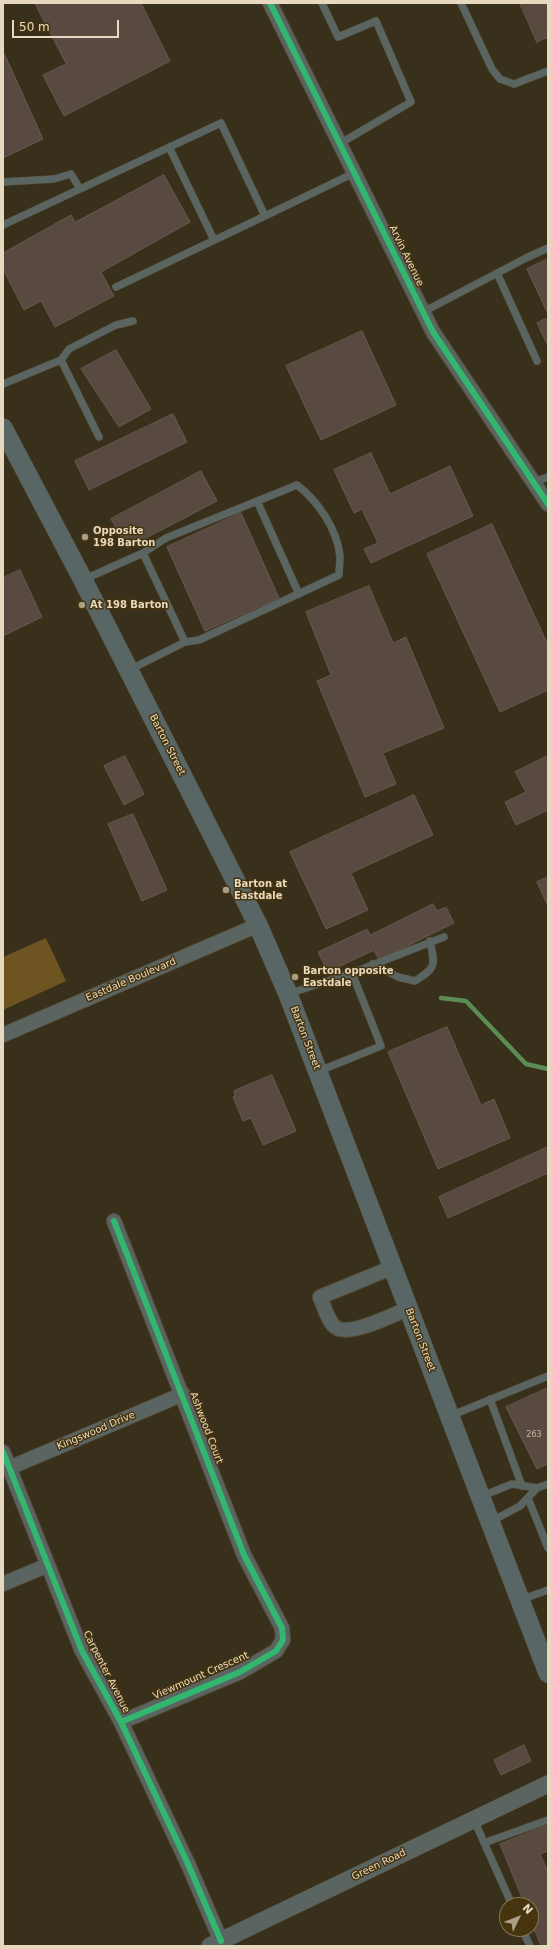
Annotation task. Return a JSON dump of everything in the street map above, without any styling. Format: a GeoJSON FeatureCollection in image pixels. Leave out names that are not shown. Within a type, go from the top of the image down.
{"type":"FeatureCollection","features":[{"type":"Feature","properties":{"kind":"main road","name":"Barton Street"},"geometry":{"type":"LineString","coordinates":[[3,428],[83,580],[258,924],[288,994],[407,1309],[548,1673]]}},
{"type":"Feature","properties":{"kind":"street","name":"Arvin Avenue"},"geometry":{"type":"LineString","coordinates":[[270,3],[433,332],[548,504]]}},
{"type":"Feature","properties":{"kind":"street","name":"Eastdale Boulevard"},"geometry":{"type":"LineString","coordinates":[[3,1035],[258,924]]}},
{"type":"Feature","properties":{"kind":"street","name":"Ashwood Court"},"geometry":{"type":"LineString","coordinates":[[114,1220],[183,1394],[244,1555],[282,1628],[283,1640]]}},
{"type":"Feature","properties":{"kind":"street"},"geometry":{"type":"LineString","coordinates":[[392,1268],[320,1297],[333,1325],[340,1330],[352,1331],[407,1309]]}},
{"type":"Feature","properties":{"kind":"street","name":"Kingswood Drive"},"geometry":{"type":"LineString","coordinates":[[9,1468],[183,1394]]}},
{"type":"Feature","properties":{"kind":"street","name":"Carpenter Avenue"},"geometry":{"type":"LineString","coordinates":[[3,1452],[82,1651],[121,1722],[188,1864],[215,1944]]}},
{"type":"Feature","properties":{"kind":"street"},"geometry":{"type":"LineString","coordinates":[[3,1584],[48,1565]]}},
{"type":"Feature","properties":{"kind":"street","name":"Viewmount Crescent"},"geometry":{"type":"LineString","coordinates":[[121,1722],[240,1672],[276,1651],[283,1640]]}},
{"type":"Feature","properties":{"kind":"street","name":"Green Road"},"geometry":{"type":"LineString","coordinates":[[215,1944],[548,1784]]}},
{"type":"Feature","properties":{"kind":"lane"},"geometry":{"type":"LineString","coordinates":[[322,3],[338,37],[376,21],[411,102],[340,144]]}},
{"type":"Feature","properties":{"kind":"lane"},"geometry":{"type":"LineString","coordinates":[[461,3],[492,69],[500,79],[514,84],[548,71]]}},
{"type":"Feature","properties":{"kind":"lane"},"geometry":{"type":"LineString","coordinates":[[3,225],[221,123],[265,216]]}},
{"type":"Feature","properties":{"kind":"lane"},"geometry":{"type":"LineString","coordinates":[[169,147],[214,240]]}},
{"type":"Feature","properties":{"kind":"lane"},"geometry":{"type":"LineString","coordinates":[[116,287],[354,173]]}},
{"type":"Feature","properties":{"kind":"lane"},"geometry":{"type":"LineString","coordinates":[[3,182],[54,179],[71,174],[80,189]]}},
{"type":"Feature","properties":{"kind":"lane"},"geometry":{"type":"LineString","coordinates":[[423,312],[548,248]]}},
{"type":"Feature","properties":{"kind":"lane"},"geometry":{"type":"LineString","coordinates":[[497,273],[536,361]]}},
{"type":"Feature","properties":{"kind":"lane"},"geometry":{"type":"LineString","coordinates":[[3,384],[60,360],[69,349],[116,325],[133,321]]}},
{"type":"Feature","properties":{"kind":"lane"},"geometry":{"type":"LineString","coordinates":[[60,360],[99,437]]}},
{"type":"Feature","properties":{"kind":"lane"},"geometry":{"type":"LineString","coordinates":[[534,482],[548,477]]}},
{"type":"Feature","properties":{"kind":"lane"},"geometry":{"type":"LineString","coordinates":[[83,580],[144,553],[166,538],[297,485],[310,495],[321,510],[330,527],[340,556],[339,575],[200,640],[185,642],[129,670]]}},
{"type":"Feature","properties":{"kind":"lane"},"geometry":{"type":"LineString","coordinates":[[257,501],[299,594]]}},
{"type":"Feature","properties":{"kind":"lane"},"geometry":{"type":"LineString","coordinates":[[144,553],[185,642]]}},
{"type":"Feature","properties":{"kind":"lane"},"geometry":{"type":"LineString","coordinates":[[288,994],[352,973],[430,941],[444,937]]}},
{"type":"Feature","properties":{"kind":"lane"},"geometry":{"type":"LineString","coordinates":[[373,964],[398,978],[415,981],[431,971],[434,962],[430,941]]}},
{"type":"Feature","properties":{"kind":"lane"},"geometry":{"type":"LineString","coordinates":[[317,1071],[381,1046],[352,973]]}},
{"type":"Feature","properties":{"kind":"lane"},"geometry":{"type":"LineString","coordinates":[[449,1416],[548,1376]]}},
{"type":"Feature","properties":{"kind":"lane"},"geometry":{"type":"LineString","coordinates":[[490,1399],[522,1486]]}},
{"type":"Feature","properties":{"kind":"lane"},"geometry":{"type":"LineString","coordinates":[[480,1497],[512,1484],[537,1488],[548,1484]]}},
{"type":"Feature","properties":{"kind":"lane"},"geometry":{"type":"LineString","coordinates":[[490,1522],[520,1506],[537,1488]]}},
{"type":"Feature","properties":{"kind":"lane"},"geometry":{"type":"LineString","coordinates":[[528,1498],[548,1548]]}},
{"type":"Feature","properties":{"kind":"lane"},"geometry":{"type":"LineString","coordinates":[[520,1600],[548,1590]]}},
{"type":"Feature","properties":{"kind":"lane"},"geometry":{"type":"LineString","coordinates":[[474,1820],[508,1897]]}},
{"type":"Feature","properties":{"kind":"lane"},"geometry":{"type":"LineString","coordinates":[[484,1843],[548,1820]]}},
{"type":"Feature","properties":{"kind":"shaded area"},"geometry":{"type":"Polygon","coordinates":[[[46,938],[66,981],[3,1010],[3,957],[46,938]]]}},
{"type":"Feature","properties":{"kind":"building"},"geometry":{"type":"Polygon","coordinates":[[[35,3],[141,3],[170,61],[64,116],[43,75],[66,64],[35,3]]]}},
{"type":"Feature","properties":{"kind":"building"},"geometry":{"type":"Polygon","coordinates":[[[520,3],[548,3],[548,37],[537,42],[520,3]]]}},
{"type":"Feature","properties":{"kind":"building"},"geometry":{"type":"Polygon","coordinates":[[[3,51],[43,139],[3,158],[3,51]]]}},
{"type":"Feature","properties":{"kind":"building"},"geometry":{"type":"Polygon","coordinates":[[[164,175],[190,222],[101,272],[114,296],[55,327],[41,301],[24,310],[3,269],[3,253],[71,215],[75,222],[164,175]]]}},
{"type":"Feature","properties":{"kind":"building"},"geometry":{"type":"Polygon","coordinates":[[[548,259],[548,314],[527,269],[548,259]]]}},
{"type":"Feature","properties":{"kind":"building"},"geometry":{"type":"Polygon","coordinates":[[[548,318],[548,346],[537,323],[548,318]]]}},
{"type":"Feature","properties":{"kind":"building"},"geometry":{"type":"Polygon","coordinates":[[[362,331],[396,405],[321,440],[286,366],[362,331]]]}},
{"type":"Feature","properties":{"kind":"building"},"geometry":{"type":"Polygon","coordinates":[[[116,350],[151,409],[119,427],[81,369],[116,350]]]}},
{"type":"Feature","properties":{"kind":"building"},"geometry":{"type":"Polygon","coordinates":[[[173,414],[187,442],[89,490],[75,461],[173,414]]]}},
{"type":"Feature","properties":{"kind":"building"},"geometry":{"type":"Polygon","coordinates":[[[371,453],[390,494],[450,466],[473,516],[371,563],[364,549],[378,543],[362,509],[354,513],[334,470],[371,453]]]}},
{"type":"Feature","properties":{"kind":"building"},"geometry":{"type":"Polygon","coordinates":[[[201,471],[217,501],[127,548],[111,519],[201,471]]]}},
{"type":"Feature","properties":{"kind":"building"},"geometry":{"type":"Polygon","coordinates":[[[241,513],[279,598],[205,631],[167,547],[241,513]]]}},
{"type":"Feature","properties":{"kind":"building"},"geometry":{"type":"Polygon","coordinates":[[[492,524],[548,645],[548,690],[500,712],[427,554],[492,524]]]}},
{"type":"Feature","properties":{"kind":"building"},"geometry":{"type":"Polygon","coordinates":[[[20,570],[42,617],[3,636],[3,578],[20,570]]]}},
{"type":"Feature","properties":{"kind":"building"},"geometry":{"type":"Polygon","coordinates":[[[369,586],[393,643],[406,637],[444,728],[383,753],[396,784],[365,797],[317,681],[331,675],[306,612],[369,586]]]}},
{"type":"Feature","properties":{"kind":"building"},"geometry":{"type":"Polygon","coordinates":[[[125,756],[144,794],[124,805],[104,766],[125,756]]]}},
{"type":"Feature","properties":{"kind":"building"},"geometry":{"type":"Polygon","coordinates":[[[548,756],[548,810],[516,825],[505,802],[526,792],[515,772],[548,756]]]}},
{"type":"Feature","properties":{"kind":"building"},"geometry":{"type":"Polygon","coordinates":[[[414,795],[433,835],[351,873],[368,910],[326,929],[290,852],[414,795]]]}},
{"type":"Feature","properties":{"kind":"building"},"geometry":{"type":"Polygon","coordinates":[[[133,814],[167,890],[142,901],[108,824],[133,814]]]}},
{"type":"Feature","properties":{"kind":"building"},"geometry":{"type":"Polygon","coordinates":[[[548,877],[548,906],[537,882],[548,877]]]}},
{"type":"Feature","properties":{"kind":"building"},"geometry":{"type":"Polygon","coordinates":[[[433,904],[437,911],[446,907],[454,923],[379,960],[374,950],[328,972],[318,952],[367,929],[370,935],[433,904]]]}},
{"type":"Feature","properties":{"kind":"building"},"geometry":{"type":"Polygon","coordinates":[[[447,1027],[481,1105],[494,1099],[510,1138],[438,1169],[388,1052],[447,1027]]]}},
{"type":"Feature","properties":{"kind":"building"},"geometry":{"type":"Polygon","coordinates":[[[272,1075],[296,1131],[263,1145],[251,1118],[243,1121],[233,1097],[235,1096],[234,1091],[272,1075]]]}},
{"type":"Feature","properties":{"kind":"building"},"geometry":{"type":"Polygon","coordinates":[[[548,1147],[548,1173],[448,1218],[439,1197],[548,1147]]]}},
{"type":"Feature","properties":{"kind":"building"},"geometry":{"type":"Polygon","coordinates":[[[548,1388],[548,1464],[537,1469],[506,1407],[548,1388]]]}},
{"type":"Feature","properties":{"kind":"building"},"geometry":{"type":"Polygon","coordinates":[[[524,1745],[531,1761],[501,1775],[494,1760],[524,1745]]]}},
{"type":"Feature","properties":{"kind":"building"},"geometry":{"type":"Polygon","coordinates":[[[546,1826],[548,1832],[548,1851],[540,1854],[548,1872],[548,1946],[541,1946],[537,1937],[539,1937],[539,1897],[522,1897],[500,1844],[546,1826]]]}},
{"type":"Feature","properties":{"kind":"waterway"},"geometry":{"type":"LineString","coordinates":[[441,998],[466,1001],[526,1064],[548,1069]]}},
{"type":"Feature","properties":{"kind":"cycle path"},"geometry":{"type":"LineString","coordinates":[[270,3],[433,332],[548,504]]}},
{"type":"Feature","properties":{"kind":"cycle path"},"geometry":{"type":"LineString","coordinates":[[114,1221],[244,1555],[282,1628],[283,1640],[276,1651],[240,1672],[121,1722]]}},
{"type":"Feature","properties":{"kind":"cycle path"},"geometry":{"type":"LineString","coordinates":[[3,1452],[82,1651],[121,1722],[188,1864],[221,1941]]}},
{"type":"Feature","properties":{"kind":"place","name":"Opposite 198 Barton"},"geometry":{"type":"Point","coordinates":[85,537]}},
{"type":"Feature","properties":{"kind":"place","name":"At 198 Barton"},"geometry":{"type":"Point","coordinates":[82,605]}},
{"type":"Feature","properties":{"kind":"place","name":"Barton at Eastdale"},"geometry":{"type":"Point","coordinates":[226,890]}},
{"type":"Feature","properties":{"kind":"place","name":"Barton opposite Eastdale"},"geometry":{"type":"Point","coordinates":[295,977]}}]}
